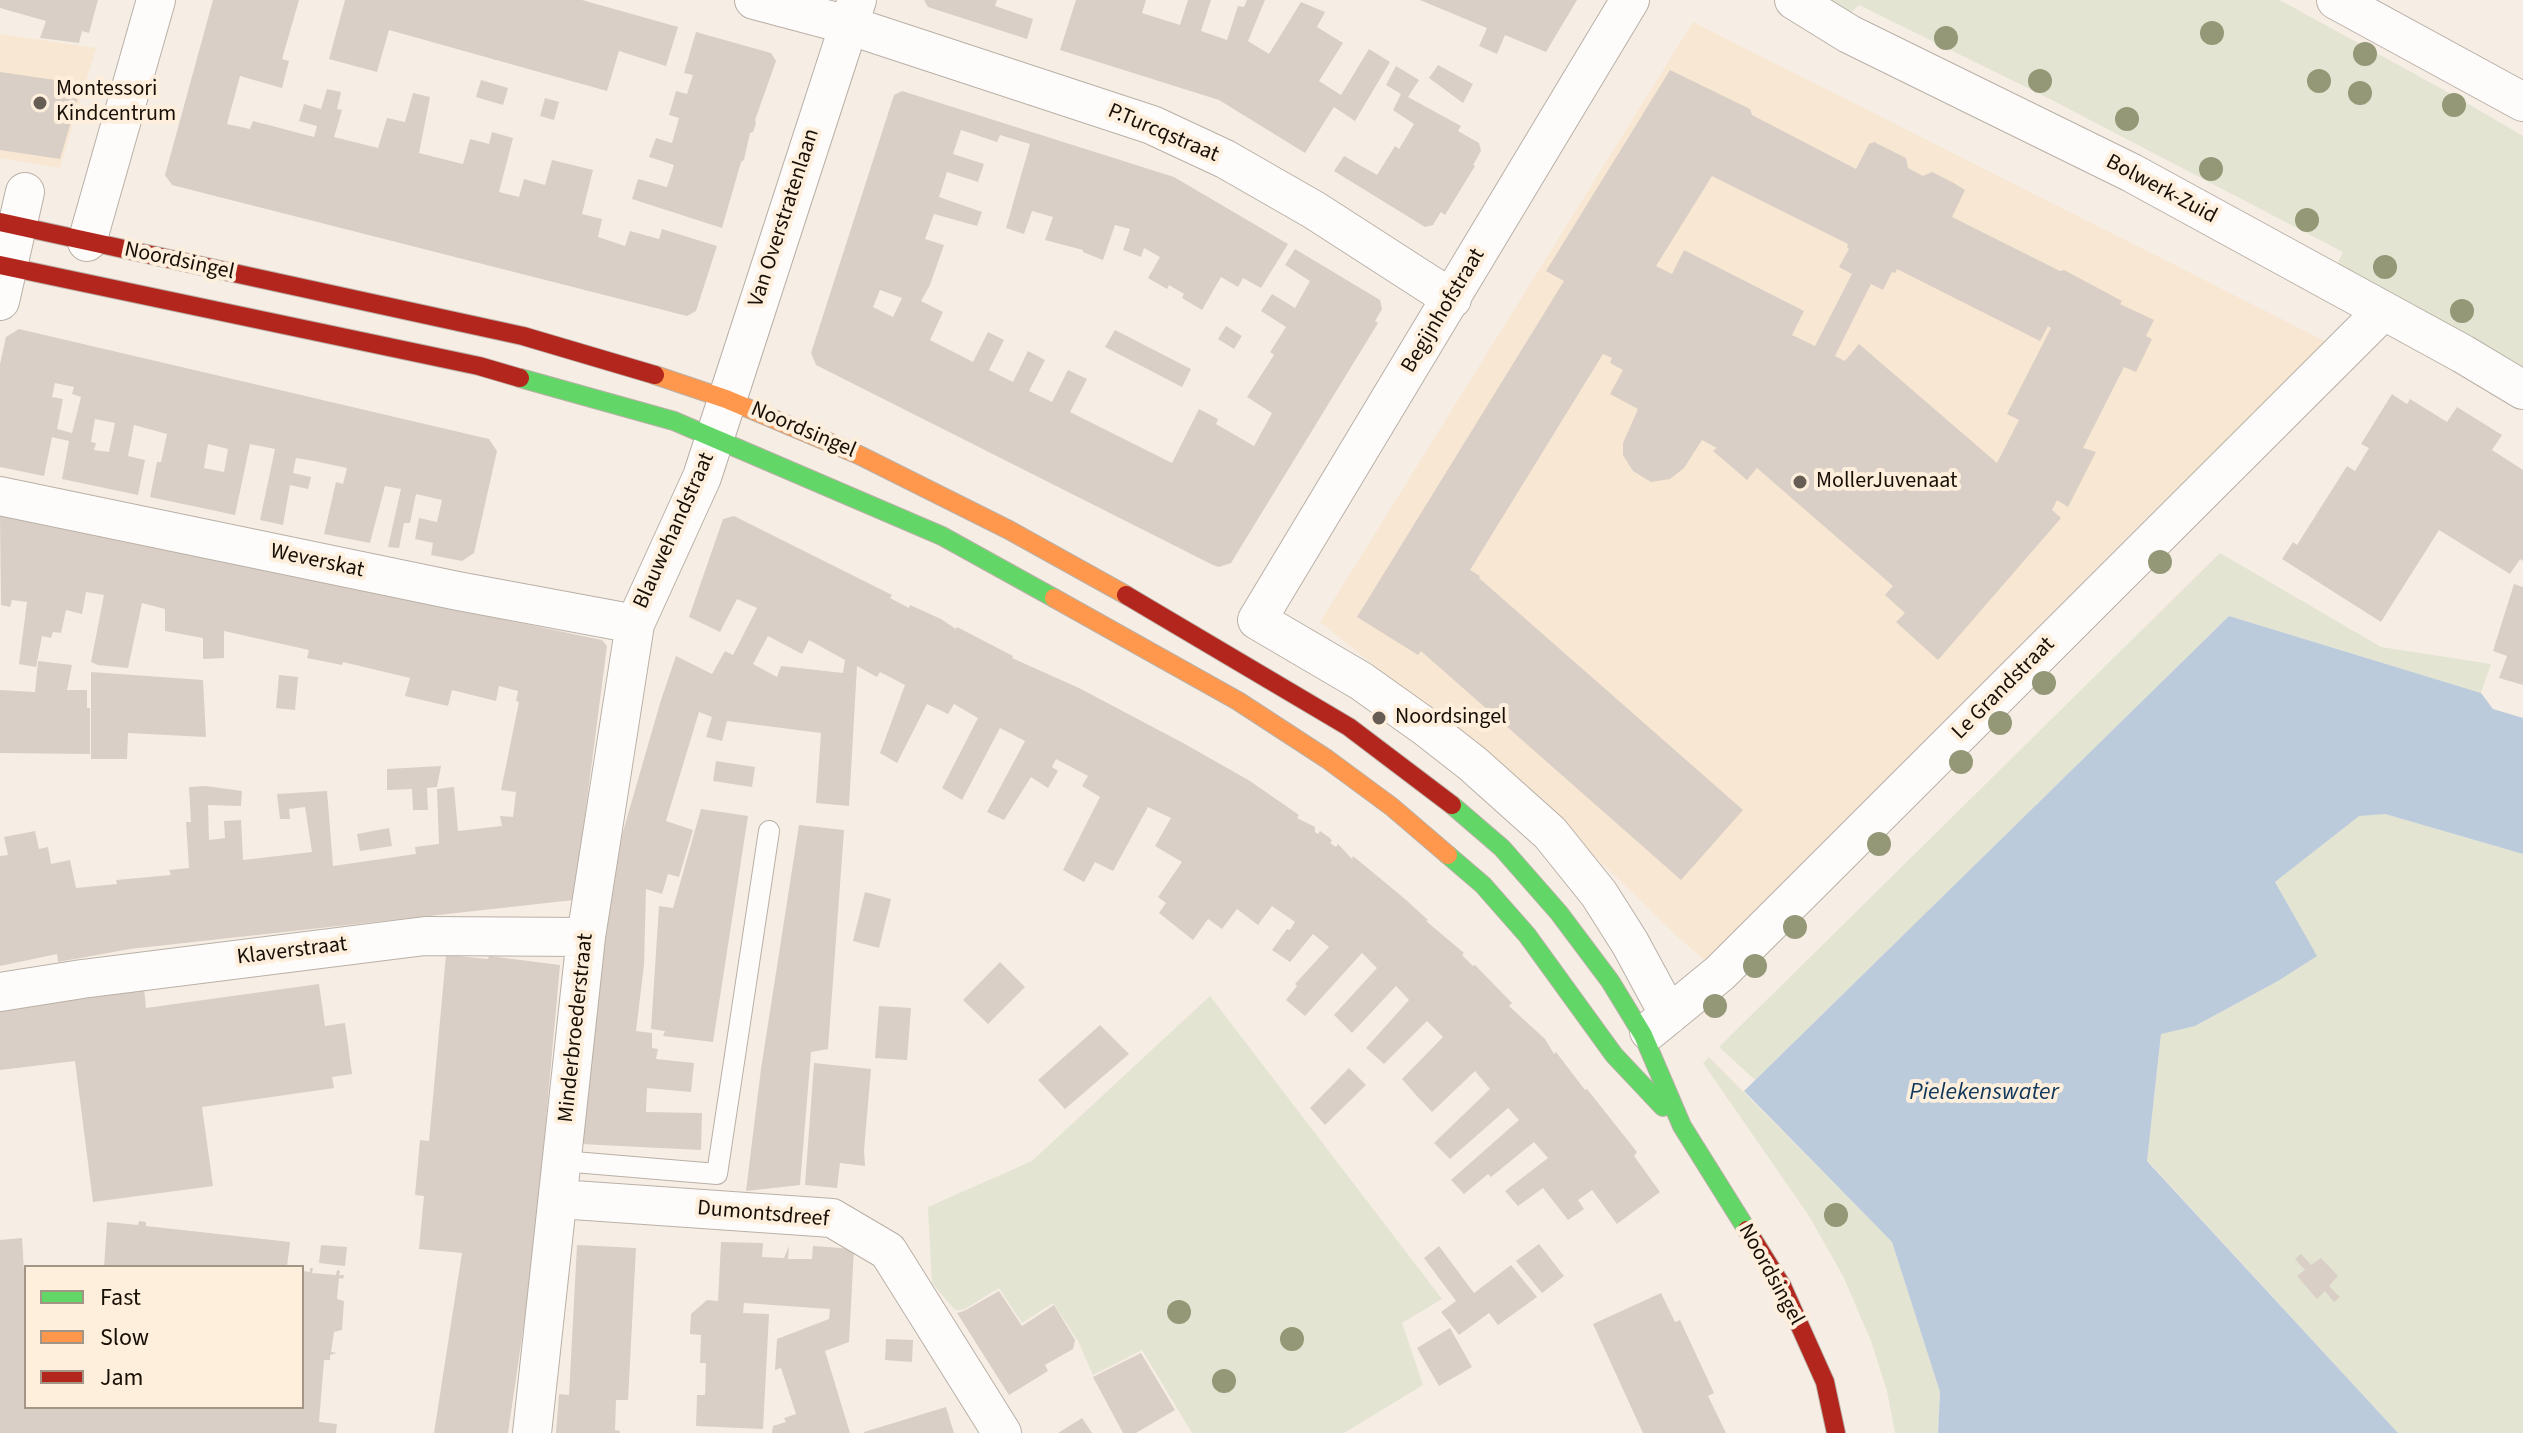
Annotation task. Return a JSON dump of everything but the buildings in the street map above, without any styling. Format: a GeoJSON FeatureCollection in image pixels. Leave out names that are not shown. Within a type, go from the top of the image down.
{"type":"FeatureCollection","features":[{"type":"Feature","properties":{"kind":"street"},"geometry":{"type":"LineString","coordinates":[[87,242],[156,0]]}},
{"type":"Feature","properties":{"kind":"street","name":"P.Turcqstraat"},"geometry":{"type":"LineString","coordinates":[[754,0],[852,12],[1152,125],[1225,159],[1314,210],[1452,299]]}},
{"type":"Feature","properties":{"kind":"street","name":"Begijnhofstraat"},"geometry":{"type":"LineString","coordinates":[[1257,620],[1630,0]]}},
{"type":"Feature","properties":{"kind":"street","name":"Bolwerk-Zuid"},"geometry":{"type":"LineString","coordinates":[[1794,0],[1849,34],[2132,173],[2523,390]]}},
{"type":"Feature","properties":{"kind":"street"},"geometry":{"type":"LineString","coordinates":[[2336,0],[2523,102]]}},
{"type":"Feature","properties":{"kind":"street","name":"Van Overstratenlaan"},"geometry":{"type":"LineString","coordinates":[[716,437],[852,12]]}},
{"type":"Feature","properties":{"kind":"street","name":"Noordsingel"},"geometry":{"type":"LineString","coordinates":[[1642,1035],[1527,935],[1483,885],[1392,807],[1327,759],[1238,701],[942,536],[674,421],[479,366],[2,277],[14,213],[87,242],[523,336],[618,362],[726,399],[859,455],[1009,530],[1089,573],[1349,727],[1438,793],[1502,848],[1559,913],[1610,981],[1642,1035],[1682,1126],[1782,1286],[1825,1382],[1836,1433]]}},
{"type":"Feature","properties":{"kind":"street","name":"Le Grandstraat"},"geometry":{"type":"LineString","coordinates":[[1642,1035],[1720,973],[2383,311]]}},
{"type":"Feature","properties":{"kind":"street","name":"Blauwehandstraat"},"geometry":{"type":"LineString","coordinates":[[635,624],[702,477],[716,437]]}},
{"type":"Feature","properties":{"kind":"street","name":"Weverskat"},"geometry":{"type":"LineString","coordinates":[[0,496],[443,588],[635,624]]}},
{"type":"Feature","properties":{"kind":"street","name":"Noordsingel"},"geometry":{"type":"LineString","coordinates":[[1257,620],[1361,681],[1427,728],[1473,764],[1550,833],[1599,894],[1630,943],[1642,1035],[1682,1126]]}},
{"type":"Feature","properties":{"kind":"street","name":"Minderbroederstraat"},"geometry":{"type":"LineString","coordinates":[[532,1433],[586,937],[635,624]]}},
{"type":"Feature","properties":{"kind":"street","name":"Klaverstraat"},"geometry":{"type":"LineString","coordinates":[[0,992],[425,936],[586,937]]}},
{"type":"Feature","properties":{"kind":"street","name":"Dumontsdreef"},"geometry":{"type":"LineString","coordinates":[[559,1199],[832,1218],[888,1251],[1002,1433]]}},
{"type":"Feature","properties":{"kind":"lane"},"geometry":{"type":"LineString","coordinates":[[562,1161],[717,1174],[769,831]]}},
{"type":"Feature","properties":{"kind":"shaded area","name":"MollerJuvenaat"},"geometry":{"type":"Polygon","coordinates":[[[1693,22],[2327,342],[1720,973],[1680,939],[1513,777],[1320,622],[1693,22]]]}},
{"type":"Feature","properties":{"kind":"shaded area","name":"Montessori Kindcentrum"},"geometry":{"type":"Polygon","coordinates":[[[0,34],[96,48],[60,168],[0,158],[0,34]]]}},
{"type":"Feature","properties":{"kind":"green space"},"geometry":{"type":"Polygon","coordinates":[[[1824,0],[2279,0],[2287,4],[2523,136],[2523,375],[2336,266],[2343,252],[2046,97],[1859,5],[1848,16],[1824,0]]]}},
{"type":"Feature","properties":{"kind":"green space"},"geometry":{"type":"Polygon","coordinates":[[[2220,553],[2381,647],[2491,664],[2481,693],[2229,616],[1755,1080],[1719,1047],[2220,553]]]}},
{"type":"Feature","properties":{"kind":"green space"},"geometry":{"type":"Polygon","coordinates":[[[2385,814],[2523,854],[2523,1433],[2398,1433],[2147,1160],[2161,1033],[2195,1026],[2278,981],[2316,956],[2275,882],[2359,815],[2385,814]]]}},
{"type":"Feature","properties":{"kind":"green space"},"geometry":{"type":"Polygon","coordinates":[[[1210,996],[1442,1299],[1402,1323],[1423,1385],[1344,1433],[1192,1433],[1142,1350],[1093,1375],[1078,1341],[1053,1303],[1022,1323],[999,1288],[963,1310],[955,1310],[932,1283],[928,1207],[1032,1161],[1210,996]]]}},
{"type":"Feature","properties":{"kind":"green space"},"geometry":{"type":"Polygon","coordinates":[[[1709,1057],[1892,1242],[1940,1392],[1938,1433],[1895,1433],[1887,1391],[1871,1341],[1843,1276],[1809,1216],[1703,1063],[1709,1057]]]}},
{"type":"Feature","properties":{"kind":"water","name":"Pielekenswater"},"geometry":{"type":"Polygon","coordinates":[[[2229,616],[2481,693],[2493,709],[2523,718],[2523,854],[2385,814],[2359,816],[2275,882],[2317,956],[2195,1026],[2161,1034],[2147,1161],[2398,1433],[1938,1433],[1940,1392],[1892,1242],[1744,1091],[2229,616]]]}},
{"type":"Feature","properties":{"kind":"traffic: fast"},"geometry":{"type":"LineString","coordinates":[[520,378],[674,421],[942,536],[1054,598]]}},
{"type":"Feature","properties":{"kind":"traffic: fast"},"geometry":{"type":"LineString","coordinates":[[1452,805],[1502,848],[1559,913],[1610,981],[1643,1035],[1682,1126],[1747,1230]]}},
{"type":"Feature","properties":{"kind":"traffic: fast"},"geometry":{"type":"LineString","coordinates":[[1448,855],[1483,885],[1527,935],[1614,1055],[1663,1107]]}},
{"type":"Feature","properties":{"kind":"traffic: slow"},"geometry":{"type":"LineString","coordinates":[[655,375],[726,399],[859,455],[1009,530],[1126,595]]}},
{"type":"Feature","properties":{"kind":"traffic: slow"},"geometry":{"type":"LineString","coordinates":[[1054,598],[1238,701],[1327,759],[1392,807],[1448,855]]}},
{"type":"Feature","properties":{"kind":"traffic: jam"},"geometry":{"type":"LineString","coordinates":[[0,222],[523,336],[655,375]]}},
{"type":"Feature","properties":{"kind":"traffic: jam"},"geometry":{"type":"LineString","coordinates":[[0,265],[479,366],[520,378]]}},
{"type":"Feature","properties":{"kind":"traffic: jam"},"geometry":{"type":"LineString","coordinates":[[1126,595],[1349,727],[1452,805]]}},
{"type":"Feature","properties":{"kind":"traffic: jam"},"geometry":{"type":"LineString","coordinates":[[1747,1230],[1782,1286],[1825,1382],[1836,1433]]}},
{"type":"Feature","properties":{"kind":"place","name":"Montessori Kindcentrum"},"geometry":{"type":"Point","coordinates":[40,103]}},
{"type":"Feature","properties":{"kind":"place","name":"MollerJuvenaat"},"geometry":{"type":"Point","coordinates":[1800,482]}},
{"type":"Feature","properties":{"kind":"place","name":"Noordsingel"},"geometry":{"type":"Point","coordinates":[1379,718]}}]}
